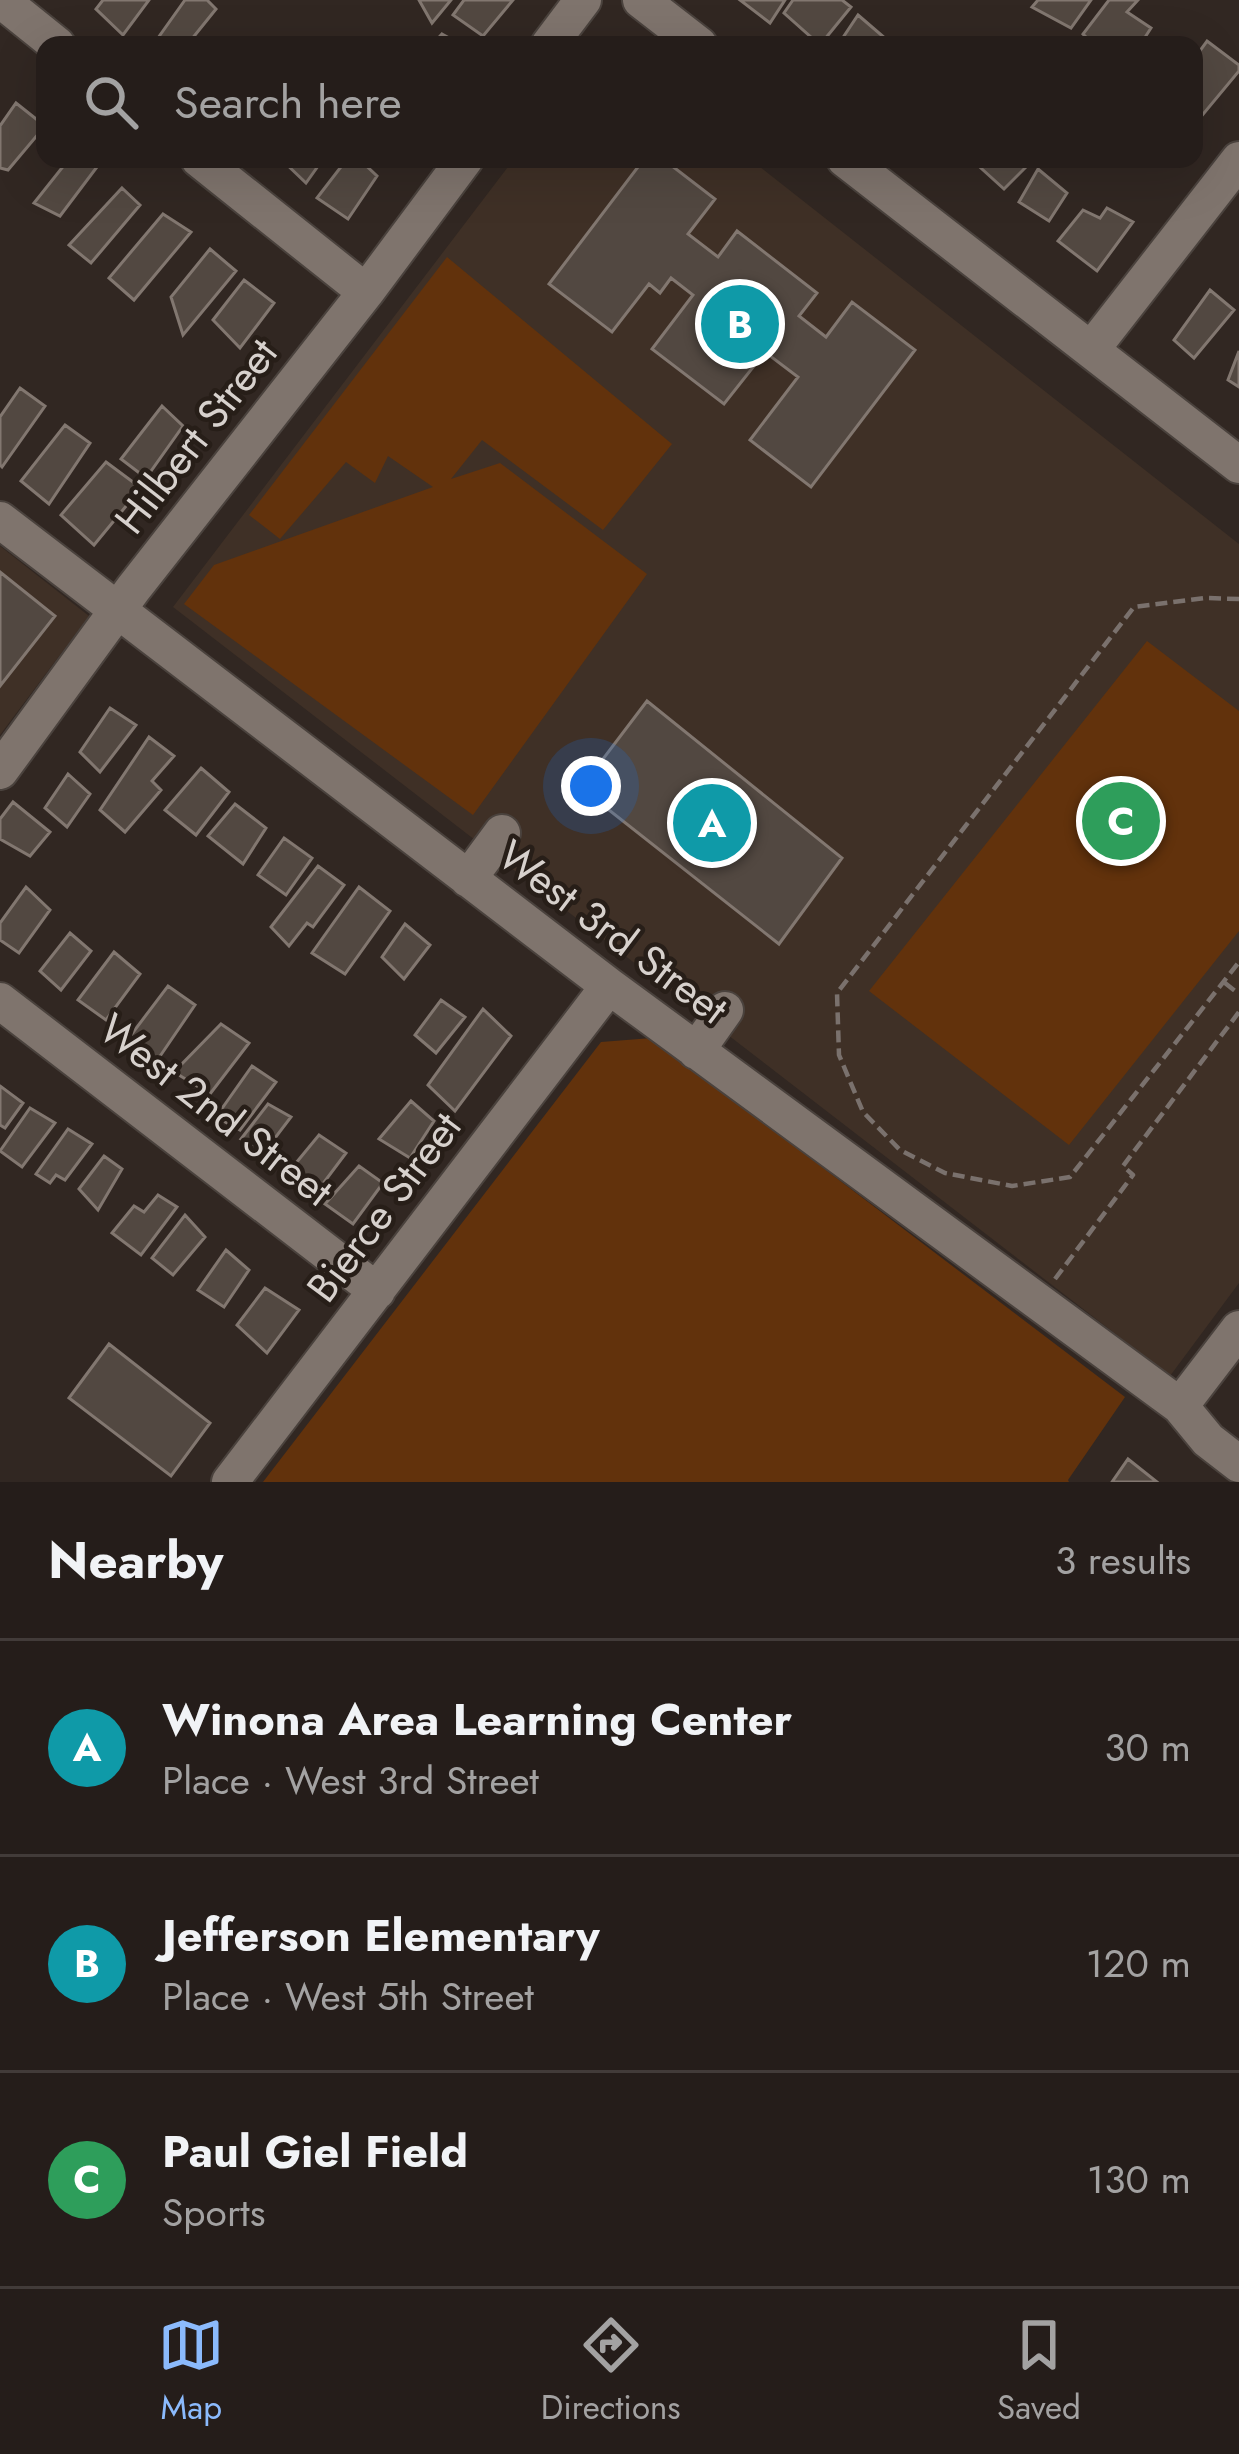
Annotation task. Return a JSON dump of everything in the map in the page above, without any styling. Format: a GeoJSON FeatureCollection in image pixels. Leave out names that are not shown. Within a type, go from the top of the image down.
{"type":"FeatureCollection","features":[{"type":"Feature","properties":{"kind":"street"},"geometry":{"type":"LineString","coordinates":[[556,36],[583,0]]}},
{"type":"Feature","properties":{"kind":"street"},"geometry":{"type":"LineString","coordinates":[[641,0],[687,36]]}},
{"type":"Feature","properties":{"kind":"street"},"geometry":{"type":"LineString","coordinates":[[8,9],[45,36]]}},
{"type":"Feature","properties":{"kind":"street"},"geometry":{"type":"LineString","coordinates":[[1091,350],[1239,160]]}},
{"type":"Feature","properties":{"kind":"street"},"geometry":{"type":"LineString","coordinates":[[211,168],[366,292]]}},
{"type":"Feature","properties":{"kind":"street","name":"Hilbert Street"},"geometry":{"type":"LineString","coordinates":[[0,771],[116,612],[458,168]]}},
{"type":"Feature","properties":{"kind":"street"},"geometry":{"type":"LineString","coordinates":[[857,168],[1239,465]]}},
{"type":"Feature","properties":{"kind":"street","name":"West 3rd Street"},"geometry":{"type":"LineString","coordinates":[[0,520],[609,986],[1180,1406],[1208,1440],[1239,1463]]}},
{"type":"Feature","properties":{"kind":"street"},"geometry":{"type":"LineString","coordinates":[[468,879],[502,833]]}},
{"type":"Feature","properties":{"kind":"street","name":"Bierce Street"},"geometry":{"type":"LineString","coordinates":[[230,1482],[609,986]]}},
{"type":"Feature","properties":{"kind":"street","name":"West 2nd Street"},"geometry":{"type":"LineString","coordinates":[[0,1001],[377,1292]]}},
{"type":"Feature","properties":{"kind":"street"},"geometry":{"type":"LineString","coordinates":[[696,1051],[725,1010]]}},
{"type":"Feature","properties":{"kind":"street"},"geometry":{"type":"LineString","coordinates":[[1180,1406],[1239,1330]]}},
{"type":"Feature","properties":{"kind":"path"},"geometry":{"type":"LineString","coordinates":[[1239,599],[1205,598],[1134,608],[837,992],[839,1055],[863,1112],[900,1150],[945,1173],[1012,1186],[1070,1177],[1239,962]]}},
{"type":"Feature","properties":{"kind":"path"},"geometry":{"type":"LineString","coordinates":[[1224,982],[1239,994]]}},
{"type":"Feature","properties":{"kind":"path"},"geometry":{"type":"LineString","coordinates":[[1038,1301],[1133,1175],[1123,1166],[1239,1012]]}},
{"type":"Feature","properties":{"kind":"shaded area"},"geometry":{"type":"Polygon","coordinates":[[[507,168],[761,168],[1239,544],[1239,1283],[1170,1376],[173,607],[507,168]]]}},
{"type":"Feature","properties":{"kind":"shaded area"},"geometry":{"type":"Polygon","coordinates":[[[447,257],[672,444],[603,530],[482,440],[451,479],[500,463],[647,574],[473,815],[184,604],[214,565],[433,487],[388,456],[375,483],[346,462],[280,539],[249,515],[447,257]]]}},
{"type":"Feature","properties":{"kind":"shaded area"},"geometry":{"type":"Polygon","coordinates":[[[0,546],[89,616],[0,735],[0,546]]]}},
{"type":"Feature","properties":{"kind":"shaded area"},"geometry":{"type":"Polygon","coordinates":[[[1147,641],[1239,711],[1239,931],[1069,1145],[869,991],[1147,641]]]}},
{"type":"Feature","properties":{"kind":"shaded area"},"geometry":{"type":"Polygon","coordinates":[[[652,1038],[1125,1397],[1069,1482],[263,1482],[601,1042],[652,1038]]]}},
{"type":"Feature","properties":{"kind":"building"},"geometry":{"type":"Polygon","coordinates":[[[103,0],[149,0],[123,35],[96,9],[103,0]]]}},
{"type":"Feature","properties":{"kind":"building"},"geometry":{"type":"Polygon","coordinates":[[[185,0],[207,0],[216,9],[194,36],[159,36],[185,0]]]}},
{"type":"Feature","properties":{"kind":"building"},"geometry":{"type":"Polygon","coordinates":[[[419,0],[451,0],[432,23],[419,0]]]}},
{"type":"Feature","properties":{"kind":"building"},"geometry":{"type":"Polygon","coordinates":[[[464,0],[513,0],[483,36],[453,15],[464,0]]]}},
{"type":"Feature","properties":{"kind":"building"},"geometry":{"type":"Polygon","coordinates":[[[740,0],[785,0],[770,23],[740,0]]]}},
{"type":"Feature","properties":{"kind":"building"},"geometry":{"type":"Polygon","coordinates":[[[793,0],[842,0],[851,7],[827,36],[810,36],[784,13],[793,0]]]}},
{"type":"Feature","properties":{"kind":"building"},"geometry":{"type":"Polygon","coordinates":[[[1038,0],[1091,0],[1071,28],[1032,7],[1038,0]]]}},
{"type":"Feature","properties":{"kind":"building"},"geometry":{"type":"Polygon","coordinates":[[[1109,0],[1138,0],[1127,12],[1151,28],[1146,36],[1083,34],[1109,0]]]}},
{"type":"Feature","properties":{"kind":"building"},"geometry":{"type":"Polygon","coordinates":[[[858,15],[882,36],[844,36],[858,15]]]}},
{"type":"Feature","properties":{"kind":"building"},"geometry":{"type":"Polygon","coordinates":[[[1207,41],[1239,65],[1239,71],[1203,114],[1203,47],[1207,41]]]}},
{"type":"Feature","properties":{"kind":"building"},"geometry":{"type":"Polygon","coordinates":[[[16,103],[36,119],[36,137],[8,170],[0,168],[0,126],[16,103]]]}},
{"type":"Feature","properties":{"kind":"building"},"geometry":{"type":"Polygon","coordinates":[[[62,168],[96,168],[60,216],[34,203],[62,168]]]}},
{"type":"Feature","properties":{"kind":"building"},"geometry":{"type":"Polygon","coordinates":[[[290,168],[317,168],[306,183],[290,168]]]}},
{"type":"Feature","properties":{"kind":"building"},"geometry":{"type":"Polygon","coordinates":[[[340,168],[369,168],[377,176],[348,219],[317,198],[340,168]]]}},
{"type":"Feature","properties":{"kind":"building"},"geometry":{"type":"Polygon","coordinates":[[[637,168],[675,168],[715,199],[688,234],[718,257],[737,231],[817,293],[799,316],[826,337],[852,302],[915,350],[811,487],[750,440],[798,377],[765,352],[724,404],[652,349],[693,295],[671,278],[660,293],[649,284],[612,332],[549,284],[637,168]]]}},
{"type":"Feature","properties":{"kind":"building"},"geometry":{"type":"Polygon","coordinates":[[[981,168],[1025,168],[1004,189],[981,168]]]}},
{"type":"Feature","properties":{"kind":"building"},"geometry":{"type":"Polygon","coordinates":[[[1038,169],[1067,193],[1049,221],[1019,202],[1038,169]]]}},
{"type":"Feature","properties":{"kind":"building"},"geometry":{"type":"Polygon","coordinates":[[[122,188],[140,205],[91,263],[69,245],[122,188]]]}},
{"type":"Feature","properties":{"kind":"building"},"geometry":{"type":"Polygon","coordinates":[[[1107,208],[1133,222],[1097,271],[1058,241],[1083,210],[1100,218],[1107,208]]]}},
{"type":"Feature","properties":{"kind":"building"},"geometry":{"type":"Polygon","coordinates":[[[163,214],[191,232],[134,300],[109,278],[163,214]]]}},
{"type":"Feature","properties":{"kind":"building"},"geometry":{"type":"Polygon","coordinates":[[[210,249],[236,271],[183,335],[171,297],[210,249]]]}},
{"type":"Feature","properties":{"kind":"building"},"geometry":{"type":"Polygon","coordinates":[[[244,280],[274,303],[240,348],[213,320],[244,280]]]}},
{"type":"Feature","properties":{"kind":"building"},"geometry":{"type":"Polygon","coordinates":[[[1210,290],[1234,310],[1194,358],[1174,340],[1210,290]]]}},
{"type":"Feature","properties":{"kind":"building"},"geometry":{"type":"Polygon","coordinates":[[[1239,351],[1239,387],[1228,380],[1239,351]]]}},
{"type":"Feature","properties":{"kind":"building"},"geometry":{"type":"Polygon","coordinates":[[[20,388],[45,406],[2,467],[0,417],[20,388]]]}},
{"type":"Feature","properties":{"kind":"building"},"geometry":{"type":"Polygon","coordinates":[[[162,406],[183,426],[146,478],[121,459],[162,406]]]}},
{"type":"Feature","properties":{"kind":"building"},"geometry":{"type":"Polygon","coordinates":[[[65,425],[90,443],[49,504],[21,481],[65,425]]]}},
{"type":"Feature","properties":{"kind":"building"},"geometry":{"type":"Polygon","coordinates":[[[106,462],[141,488],[94,545],[61,515],[106,462]]]}},
{"type":"Feature","properties":{"kind":"building"},"geometry":{"type":"Polygon","coordinates":[[[0,572],[55,616],[0,686],[0,572]]]}},
{"type":"Feature","properties":{"kind":"building"},"geometry":{"type":"Polygon","coordinates":[[[647,701],[842,858],[779,944],[581,788],[647,701]]]}},
{"type":"Feature","properties":{"kind":"building"},"geometry":{"type":"Polygon","coordinates":[[[110,708],[136,725],[100,772],[80,752],[110,708]]]}},
{"type":"Feature","properties":{"kind":"building"},"geometry":{"type":"Polygon","coordinates":[[[149,737],[174,756],[152,781],[161,790],[125,832],[100,810],[149,737]]]}},
{"type":"Feature","properties":{"kind":"building"},"geometry":{"type":"Polygon","coordinates":[[[201,768],[229,792],[196,835],[165,810],[201,768]]]}},
{"type":"Feature","properties":{"kind":"building"},"geometry":{"type":"Polygon","coordinates":[[[68,774],[90,794],[67,827],[45,808],[68,774]]]}},
{"type":"Feature","properties":{"kind":"building"},"geometry":{"type":"Polygon","coordinates":[[[13,802],[50,832],[30,856],[0,839],[0,819],[13,802]]]}},
{"type":"Feature","properties":{"kind":"building"},"geometry":{"type":"Polygon","coordinates":[[[235,804],[266,828],[243,864],[208,836],[235,804]]]}},
{"type":"Feature","properties":{"kind":"building"},"geometry":{"type":"Polygon","coordinates":[[[284,838],[312,858],[286,895],[258,875],[284,838]]]}},
{"type":"Feature","properties":{"kind":"building"},"geometry":{"type":"Polygon","coordinates":[[[318,866],[344,885],[313,927],[307,923],[289,946],[271,927],[318,866]]]}},
{"type":"Feature","properties":{"kind":"building"},"geometry":{"type":"Polygon","coordinates":[[[26,887],[50,910],[19,953],[0,940],[0,923],[26,887]]]}},
{"type":"Feature","properties":{"kind":"building"},"geometry":{"type":"Polygon","coordinates":[[[359,887],[390,911],[345,974],[312,953],[359,887]]]}},
{"type":"Feature","properties":{"kind":"building"},"geometry":{"type":"Polygon","coordinates":[[[405,924],[430,945],[404,979],[382,957],[405,924]]]}},
{"type":"Feature","properties":{"kind":"building"},"geometry":{"type":"Polygon","coordinates":[[[70,933],[91,951],[61,990],[40,971],[70,933]]]}},
{"type":"Feature","properties":{"kind":"building"},"geometry":{"type":"Polygon","coordinates":[[[114,952],[140,974],[106,1020],[78,1000],[114,952]]]}},
{"type":"Feature","properties":{"kind":"building"},"geometry":{"type":"Polygon","coordinates":[[[168,986],[195,1005],[154,1065],[128,1039],[168,986]]]}},
{"type":"Feature","properties":{"kind":"building"},"geometry":{"type":"Polygon","coordinates":[[[441,1000],[465,1017],[436,1053],[415,1035],[441,1000]]]}},
{"type":"Feature","properties":{"kind":"building"},"geometry":{"type":"Polygon","coordinates":[[[483,1009],[511,1036],[455,1111],[428,1085],[483,1009]]]}},
{"type":"Feature","properties":{"kind":"building"},"geometry":{"type":"Polygon","coordinates":[[[221,1024],[249,1043],[210,1094],[174,1072],[221,1024]]]}},
{"type":"Feature","properties":{"kind":"building"},"geometry":{"type":"Polygon","coordinates":[[[252,1066],[276,1082],[240,1130],[216,1117],[252,1066]]]}},
{"type":"Feature","properties":{"kind":"building"},"geometry":{"type":"Polygon","coordinates":[[[0,1086],[23,1103],[5,1128],[0,1125],[0,1086]]]}},
{"type":"Feature","properties":{"kind":"building"},"geometry":{"type":"Polygon","coordinates":[[[411,1101],[434,1121],[410,1158],[379,1139],[411,1101]]]}},
{"type":"Feature","properties":{"kind":"building"},"geometry":{"type":"Polygon","coordinates":[[[268,1104],[291,1117],[266,1150],[241,1139],[268,1104]]]}},
{"type":"Feature","properties":{"kind":"building"},"geometry":{"type":"Polygon","coordinates":[[[30,1108],[55,1123],[22,1167],[0,1151],[30,1108]]]}},
{"type":"Feature","properties":{"kind":"building"},"geometry":{"type":"Polygon","coordinates":[[[68,1129],[92,1144],[65,1180],[56,1175],[50,1183],[36,1174],[68,1129]]]}},
{"type":"Feature","properties":{"kind":"building"},"geometry":{"type":"Polygon","coordinates":[[[319,1135],[346,1153],[319,1189],[291,1169],[319,1135]]]}},
{"type":"Feature","properties":{"kind":"building"},"geometry":{"type":"Polygon","coordinates":[[[104,1156],[122,1169],[98,1210],[79,1189],[104,1156]]]}},
{"type":"Feature","properties":{"kind":"building"},"geometry":{"type":"Polygon","coordinates":[[[359,1166],[383,1183],[353,1224],[325,1204],[359,1166]]]}},
{"type":"Feature","properties":{"kind":"building"},"geometry":{"type":"Polygon","coordinates":[[[158,1195],[177,1207],[141,1255],[112,1233],[134,1206],[144,1212],[158,1195]]]}},
{"type":"Feature","properties":{"kind":"building"},"geometry":{"type":"Polygon","coordinates":[[[185,1215],[205,1237],[173,1275],[152,1258],[185,1215]]]}},
{"type":"Feature","properties":{"kind":"building"},"geometry":{"type":"Polygon","coordinates":[[[226,1250],[249,1270],[224,1307],[198,1290],[226,1250]]]}},
{"type":"Feature","properties":{"kind":"building"},"geometry":{"type":"Polygon","coordinates":[[[265,1288],[299,1310],[267,1353],[237,1325],[265,1288]]]}},
{"type":"Feature","properties":{"kind":"building"},"geometry":{"type":"Polygon","coordinates":[[[109,1344],[210,1423],[171,1476],[69,1398],[109,1344]]]}},
{"type":"Feature","properties":{"kind":"building"},"geometry":{"type":"Polygon","coordinates":[[[1128,1459],[1157,1482],[1112,1482],[1128,1459]]]}},
{"type":"Feature","properties":{"kind":"place","name":"Jefferson Elementary"},"geometry":{"type":"Point","coordinates":[740,324]}},
{"type":"Feature","properties":{"kind":"place","name":"Paul Giel Field"},"geometry":{"type":"Point","coordinates":[1121,821]}},
{"type":"Feature","properties":{"kind":"place","name":"Winona Area Learning Center"},"geometry":{"type":"Point","coordinates":[712,823]}}]}
